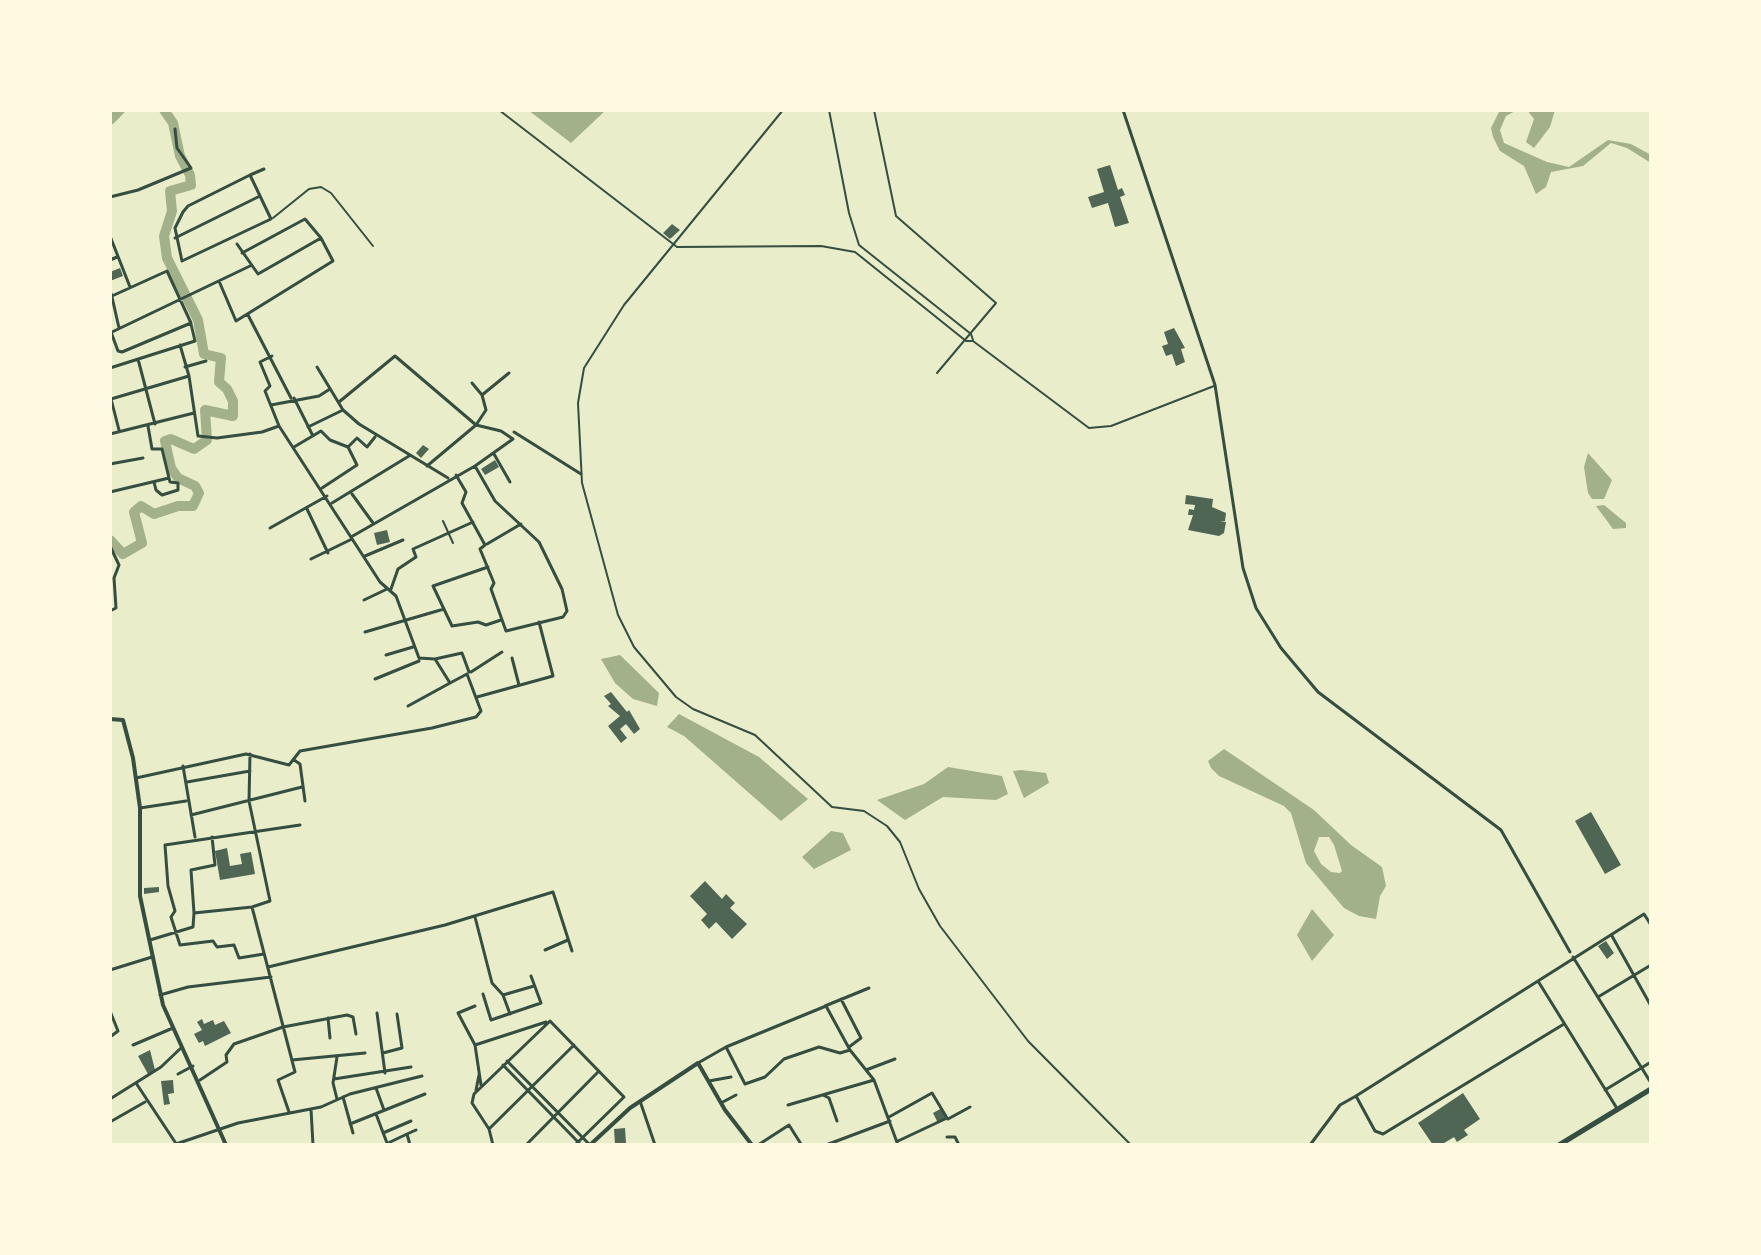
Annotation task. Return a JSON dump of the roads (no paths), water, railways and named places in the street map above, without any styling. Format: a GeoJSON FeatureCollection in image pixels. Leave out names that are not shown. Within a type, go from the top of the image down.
{"type":"FeatureCollection","features":[{"type":"Feature","properties":{"kind":"main road"},"geometry":{"type":"LineString","coordinates":[[1562,1144],[1651,1086]]}},
{"type":"Feature","properties":{"kind":"street"},"geometry":{"type":"LineString","coordinates":[[1123,110],[1215,385],[1243,568],[1256,608],[1268,630],[1318,692],[1501,830],[1570,952]]}},
{"type":"Feature","properties":{"kind":"street"},"geometry":{"type":"LineString","coordinates":[[110,197],[183,174],[191,168],[177,148],[175,129]]}},
{"type":"Feature","properties":{"kind":"street"},"geometry":{"type":"LineString","coordinates":[[250,175],[271,219],[184,262],[175,238],[177,223],[188,206],[250,175],[264,169]]}},
{"type":"Feature","properties":{"kind":"street"},"geometry":{"type":"LineString","coordinates":[[175,238],[260,196]]}},
{"type":"Feature","properties":{"kind":"street"},"geometry":{"type":"LineString","coordinates":[[219,281],[236,321],[249,317],[330,265],[332,256],[307,221],[242,253]]}},
{"type":"Feature","properties":{"kind":"street"},"geometry":{"type":"LineString","coordinates":[[110,236],[130,287]]}},
{"type":"Feature","properties":{"kind":"street"},"geometry":{"type":"LineString","coordinates":[[237,244],[258,274],[321,238]]}},
{"type":"Feature","properties":{"kind":"street"},"geometry":{"type":"LineString","coordinates":[[110,260],[117,257]]}},
{"type":"Feature","properties":{"kind":"street"},"geometry":{"type":"LineString","coordinates":[[191,323],[120,352],[111,332],[250,266]]}},
{"type":"Feature","properties":{"kind":"street"},"geometry":{"type":"LineString","coordinates":[[110,368],[196,340],[182,299],[167,271],[111,294],[119,328]]}},
{"type":"Feature","properties":{"kind":"street"},"geometry":{"type":"LineString","coordinates":[[249,317],[313,435]]}},
{"type":"Feature","properties":{"kind":"street"},"geometry":{"type":"LineString","coordinates":[[180,345],[189,376],[197,433],[202,437],[217,438],[279,426]]}},
{"type":"Feature","properties":{"kind":"street"},"geometry":{"type":"LineString","coordinates":[[110,349],[117,347]]}},
{"type":"Feature","properties":{"kind":"street"},"geometry":{"type":"LineString","coordinates":[[127,350],[131,361]]}},
{"type":"Feature","properties":{"kind":"street"},"geometry":{"type":"LineString","coordinates":[[272,356],[260,362],[270,386],[265,391],[279,426],[389,589],[406,619],[421,660]]}},
{"type":"Feature","properties":{"kind":"street"},"geometry":{"type":"LineString","coordinates":[[311,559],[328,553],[373,523],[475,466],[513,439],[501,431],[476,425],[395,356],[339,402]]}},
{"type":"Feature","properties":{"kind":"street"},"geometry":{"type":"LineString","coordinates":[[138,359],[155,424]]}},
{"type":"Feature","properties":{"kind":"street"},"geometry":{"type":"LineString","coordinates":[[185,367],[206,361]]}},
{"type":"Feature","properties":{"kind":"street"},"geometry":{"type":"LineString","coordinates":[[317,367],[343,410],[375,437],[449,479]]}},
{"type":"Feature","properties":{"kind":"street"},"geometry":{"type":"LineString","coordinates":[[482,395],[509,373]]}},
{"type":"Feature","properties":{"kind":"street"},"geometry":{"type":"LineString","coordinates":[[120,432],[110,397],[189,376]]}},
{"type":"Feature","properties":{"kind":"street"},"geometry":{"type":"LineString","coordinates":[[427,466],[476,425],[486,410],[482,395],[472,383]]}},
{"type":"Feature","properties":{"kind":"street"},"geometry":{"type":"LineString","coordinates":[[271,405],[292,398],[319,396],[330,389]]}},
{"type":"Feature","properties":{"kind":"street"},"geometry":{"type":"LineString","coordinates":[[308,427],[343,410]]}},
{"type":"Feature","properties":{"kind":"street"},"geometry":{"type":"LineString","coordinates":[[110,434],[194,413]]}},
{"type":"Feature","properties":{"kind":"street"},"geometry":{"type":"LineString","coordinates":[[148,426],[152,449],[162,449],[170,482],[178,483],[175,493],[159,494],[154,482]]}},
{"type":"Feature","properties":{"kind":"street"},"geometry":{"type":"LineString","coordinates":[[294,447],[322,431],[332,441],[348,447],[357,465],[322,488]]}},
{"type":"Feature","properties":{"kind":"street"},"geometry":{"type":"LineString","coordinates":[[514,432],[581,474]]}},
{"type":"Feature","properties":{"kind":"street"},"geometry":{"type":"LineString","coordinates":[[348,447],[357,438],[366,448],[375,437]]}},
{"type":"Feature","properties":{"kind":"street"},"geometry":{"type":"LineString","coordinates":[[494,454],[510,482]]}},
{"type":"Feature","properties":{"kind":"street"},"geometry":{"type":"LineString","coordinates":[[332,503],[409,456]]}},
{"type":"Feature","properties":{"kind":"street"},"geometry":{"type":"LineString","coordinates":[[110,464],[143,458]]}},
{"type":"Feature","properties":{"kind":"street"},"geometry":{"type":"LineString","coordinates":[[475,466],[495,501],[521,524],[539,542],[562,589],[567,611],[563,617],[506,631],[480,549],[521,524]]}},
{"type":"Feature","properties":{"kind":"street"},"geometry":{"type":"LineString","coordinates":[[456,475],[466,491],[461,502],[485,545]]}},
{"type":"Feature","properties":{"kind":"street"},"geometry":{"type":"LineString","coordinates":[[110,492],[169,478]]}},
{"type":"Feature","properties":{"kind":"street"},"geometry":{"type":"LineString","coordinates":[[351,492],[373,523]]}},
{"type":"Feature","properties":{"kind":"street"},"geometry":{"type":"LineString","coordinates":[[270,528],[327,496]]}},
{"type":"Feature","properties":{"kind":"street"},"geometry":{"type":"LineString","coordinates":[[307,509],[328,553]]}},
{"type":"Feature","properties":{"kind":"street"},"geometry":{"type":"LineString","coordinates":[[364,600],[389,589],[398,569],[416,557],[413,549],[473,522]]}},
{"type":"Feature","properties":{"kind":"street"},"geometry":{"type":"LineString","coordinates":[[365,556],[403,540]]}},
{"type":"Feature","properties":{"kind":"street"},"geometry":{"type":"LineString","coordinates":[[110,546],[119,565],[112,578],[116,608],[110,611]]}},
{"type":"Feature","properties":{"kind":"street"},"geometry":{"type":"LineString","coordinates":[[488,567],[433,586],[452,626],[478,622],[488,625],[501,620]]}},
{"type":"Feature","properties":{"kind":"street"},"geometry":{"type":"LineString","coordinates":[[365,632],[444,609]]}},
{"type":"Feature","properties":{"kind":"street"},"geometry":{"type":"LineString","coordinates":[[477,697],[548,678],[554,671],[539,622]]}},
{"type":"Feature","properties":{"kind":"street"},"geometry":{"type":"LineString","coordinates":[[386,655],[414,646]]}},
{"type":"Feature","properties":{"kind":"street"},"geometry":{"type":"LineString","coordinates":[[408,706],[502,652]]}},
{"type":"Feature","properties":{"kind":"street"},"geometry":{"type":"LineString","coordinates":[[136,778],[250,754],[288,765],[300,751],[432,728],[478,716],[482,709],[462,653],[421,660],[375,679]]}},
{"type":"Feature","properties":{"kind":"street"},"geometry":{"type":"LineString","coordinates":[[512,658],[519,685]]}},
{"type":"Feature","properties":{"kind":"street"},"geometry":{"type":"LineString","coordinates":[[435,659],[450,683]]}},
{"type":"Feature","properties":{"kind":"street"},"geometry":{"type":"LineString","coordinates":[[110,719],[123,720],[136,778],[140,808],[139,887],[160,995],[226,1145]]}},
{"type":"Feature","properties":{"kind":"street"},"geometry":{"type":"LineString","coordinates":[[194,913],[252,907],[271,898],[249,801],[250,754]]}},
{"type":"Feature","properties":{"kind":"street"},"geometry":{"type":"LineString","coordinates":[[294,760],[300,764],[305,801]]}},
{"type":"Feature","properties":{"kind":"street"},"geometry":{"type":"LineString","coordinates":[[183,766],[195,839]]}},
{"type":"Feature","properties":{"kind":"street"},"geometry":{"type":"LineString","coordinates":[[187,782],[250,771]]}},
{"type":"Feature","properties":{"kind":"street"},"geometry":{"type":"LineString","coordinates":[[191,815],[302,787]]}},
{"type":"Feature","properties":{"kind":"street"},"geometry":{"type":"LineString","coordinates":[[140,808],[186,801]]}},
{"type":"Feature","properties":{"kind":"street"},"geometry":{"type":"LineString","coordinates":[[264,954],[239,958],[234,945],[217,947],[214,941],[181,946],[175,932],[165,845],[300,825]]}},
{"type":"Feature","properties":{"kind":"street"},"geometry":{"type":"LineString","coordinates":[[150,940],[193,927],[191,870],[216,864],[212,837]]}},
{"type":"Feature","properties":{"kind":"street"},"geometry":{"type":"LineString","coordinates":[[268,967],[475,917],[554,892],[572,951]]}},
{"type":"Feature","properties":{"kind":"street"},"geometry":{"type":"LineString","coordinates":[[252,907],[295,1073],[278,1079],[289,1112]]}},
{"type":"Feature","properties":{"kind":"street"},"geometry":{"type":"LineString","coordinates":[[1310,1145],[1340,1105],[1357,1094],[1644,914],[1651,925]]}},
{"type":"Feature","properties":{"kind":"street"},"geometry":{"type":"LineString","coordinates":[[475,917],[492,983],[503,995],[510,1014]]}},
{"type":"Feature","properties":{"kind":"street"},"geometry":{"type":"LineString","coordinates":[[1611,934],[1651,1006]]}},
{"type":"Feature","properties":{"kind":"street"},"geometry":{"type":"LineString","coordinates":[[545,950],[568,940]]}},
{"type":"Feature","properties":{"kind":"street"},"geometry":{"type":"LineString","coordinates":[[110,970],[154,957]]}},
{"type":"Feature","properties":{"kind":"street"},"geometry":{"type":"LineString","coordinates":[[1573,957],[1651,1086]]}},
{"type":"Feature","properties":{"kind":"street"},"geometry":{"type":"LineString","coordinates":[[1598,997],[1651,965]]}},
{"type":"Feature","properties":{"kind":"street"},"geometry":{"type":"LineString","coordinates":[[483,994],[491,1020],[541,1003],[531,976]]}},
{"type":"Feature","properties":{"kind":"street"},"geometry":{"type":"LineString","coordinates":[[160,995],[188,987],[271,977]]}},
{"type":"Feature","properties":{"kind":"street"},"geometry":{"type":"LineString","coordinates":[[1537,980],[1618,1110]]}},
{"type":"Feature","properties":{"kind":"street"},"geometry":{"type":"LineString","coordinates":[[503,995],[534,985]]}},
{"type":"Feature","properties":{"kind":"street"},"geometry":{"type":"LineString","coordinates":[[505,1063],[590,1145],[640,1101],[726,1047],[869,988]]}},
{"type":"Feature","properties":{"kind":"street"},"geometry":{"type":"LineString","coordinates":[[726,1047],[745,1084],[765,1077],[784,1059],[819,1047],[840,1053],[861,1038],[841,999]]}},
{"type":"Feature","properties":{"kind":"street"},"geometry":{"type":"LineString","coordinates":[[475,1006],[458,1013],[475,1045],[481,1085]]}},
{"type":"Feature","properties":{"kind":"street"},"geometry":{"type":"LineString","coordinates":[[824,1006],[849,1048],[874,1080],[897,1143],[970,1107]]}},
{"type":"Feature","properties":{"kind":"street"},"geometry":{"type":"LineString","coordinates":[[110,1011],[118,1031],[110,1037]]}},
{"type":"Feature","properties":{"kind":"street"},"geometry":{"type":"LineString","coordinates":[[377,1013],[385,1073]]}},
{"type":"Feature","properties":{"kind":"street"},"geometry":{"type":"LineString","coordinates":[[383,1053],[402,1048],[397,1014]]}},
{"type":"Feature","properties":{"kind":"street"},"geometry":{"type":"LineString","coordinates":[[200,1080],[227,1062],[226,1055],[232,1051],[234,1044],[283,1027],[351,1016],[356,1034]]}},
{"type":"Feature","properties":{"kind":"street"},"geometry":{"type":"LineString","coordinates":[[328,1018],[330,1038]]}},
{"type":"Feature","properties":{"kind":"street"},"geometry":{"type":"LineString","coordinates":[[475,1045],[550,1021]]}},
{"type":"Feature","properties":{"kind":"street"},"geometry":{"type":"LineString","coordinates":[[475,1092],[550,1021]]}},
{"type":"Feature","properties":{"kind":"street"},"geometry":{"type":"LineString","coordinates":[[505,1063],[578,1144],[624,1097],[550,1021]]}},
{"type":"Feature","properties":{"kind":"street"},"geometry":{"type":"LineString","coordinates":[[1357,1094],[1375,1131],[1386,1133],[1564,1024]]}},
{"type":"Feature","properties":{"kind":"street"},"geometry":{"type":"LineString","coordinates":[[529,1027],[532,1037]]}},
{"type":"Feature","properties":{"kind":"street"},"geometry":{"type":"LineString","coordinates":[[133,1045],[173,1028]]}},
{"type":"Feature","properties":{"kind":"street"},"geometry":{"type":"LineString","coordinates":[[489,1129],[574,1045]]}},
{"type":"Feature","properties":{"kind":"street"},"geometry":{"type":"LineString","coordinates":[[110,1099],[182,1047]]}},
{"type":"Feature","properties":{"kind":"street"},"geometry":{"type":"LineString","coordinates":[[292,1060],[318,1055],[337,1057],[365,1053]]}},
{"type":"Feature","properties":{"kind":"street"},"geometry":{"type":"LineString","coordinates":[[337,1057],[334,1079],[337,1099]]}},
{"type":"Feature","properties":{"kind":"street"},"geometry":{"type":"LineString","coordinates":[[866,1070],[895,1059]]}},
{"type":"Feature","properties":{"kind":"street"},"geometry":{"type":"LineString","coordinates":[[1605,1090],[1651,1062]]}},
{"type":"Feature","properties":{"kind":"street"},"geometry":{"type":"LineString","coordinates":[[698,1063],[721,1103],[752,1145]]}},
{"type":"Feature","properties":{"kind":"street"},"geometry":{"type":"LineString","coordinates":[[178,1074],[193,1066]]}},
{"type":"Feature","properties":{"kind":"street"},"geometry":{"type":"LineString","coordinates":[[334,1079],[411,1067]]}},
{"type":"Feature","properties":{"kind":"street"},"geometry":{"type":"LineString","coordinates":[[526,1145],[599,1071]]}},
{"type":"Feature","properties":{"kind":"street"},"geometry":{"type":"LineString","coordinates":[[479,1075],[472,1103],[489,1129],[493,1145]]}},
{"type":"Feature","properties":{"kind":"street"},"geometry":{"type":"LineString","coordinates":[[136,1083],[145,1102],[176,1144],[219,1128],[311,1109],[422,1076]]}},
{"type":"Feature","properties":{"kind":"street"},"geometry":{"type":"LineString","coordinates":[[709,1081],[731,1077]]}},
{"type":"Feature","properties":{"kind":"street"},"geometry":{"type":"LineString","coordinates":[[788,1105],[874,1080]]}},
{"type":"Feature","properties":{"kind":"street"},"geometry":{"type":"LineString","coordinates":[[376,1088],[384,1110]]}},
{"type":"Feature","properties":{"kind":"street"},"geometry":{"type":"LineString","coordinates":[[826,1145],[890,1119],[932,1093],[948,1119]]}},
{"type":"Feature","properties":{"kind":"street"},"geometry":{"type":"LineString","coordinates":[[350,1124],[425,1094]]}},
{"type":"Feature","properties":{"kind":"street"},"geometry":{"type":"LineString","coordinates":[[721,1103],[736,1095]]}},
{"type":"Feature","properties":{"kind":"street"},"geometry":{"type":"LineString","coordinates":[[823,1095],[829,1098],[837,1121]]}},
{"type":"Feature","properties":{"kind":"street"},"geometry":{"type":"LineString","coordinates":[[343,1097],[353,1133]]}},
{"type":"Feature","properties":{"kind":"street"},"geometry":{"type":"LineString","coordinates":[[640,1101],[655,1145]]}},
{"type":"Feature","properties":{"kind":"street"},"geometry":{"type":"LineString","coordinates":[[110,1122],[145,1102]]}},
{"type":"Feature","properties":{"kind":"street"},"geometry":{"type":"LineString","coordinates":[[311,1109],[313,1145]]}},
{"type":"Feature","properties":{"kind":"street"},"geometry":{"type":"LineString","coordinates":[[376,1114],[385,1144],[416,1130]]}},
{"type":"Feature","properties":{"kind":"street"},"geometry":{"type":"LineString","coordinates":[[383,1133],[411,1121]]}},
{"type":"Feature","properties":{"kind":"street"},"geometry":{"type":"LineString","coordinates":[[758,1145],[789,1125],[801,1144]]}},
{"type":"Feature","properties":{"kind":"street"},"geometry":{"type":"LineString","coordinates":[[407,1134],[410,1145]]}},
{"type":"Feature","properties":{"kind":"street"},"geometry":{"type":"LineString","coordinates":[[947,1137],[955,1137],[959,1145]]}},
{"type":"Feature","properties":{"kind":"street"},"geometry":{"type":"LineString","coordinates":[[337,1145],[343,1145]]}},
{"type":"Feature","properties":{"kind":"lane"},"geometry":{"type":"LineString","coordinates":[[499,110],[674,245],[687,248],[821,246],[855,252],[966,341],[973,341],[1089,428],[1111,426],[1215,385]]}},
{"type":"Feature","properties":{"kind":"lane"},"geometry":{"type":"LineString","coordinates":[[783,110],[606,330],[584,368],[578,403],[581,474],[622,624],[634,647],[656,675],[693,709],[755,735],[832,807],[864,811],[887,826],[900,842],[919,889],[940,926],[1019,1030],[1131,1145]]}},
{"type":"Feature","properties":{"kind":"lane"},"geometry":{"type":"LineString","coordinates":[[829,110],[849,213],[859,245],[971,334],[973,341]]}},
{"type":"Feature","properties":{"kind":"lane"},"geometry":{"type":"LineString","coordinates":[[874,110],[896,216],[996,301],[937,373]]}},
{"type":"Feature","properties":{"kind":"lane"},"geometry":{"type":"LineString","coordinates":[[271,219],[309,189],[321,187],[331,193],[373,246]]}},
{"type":"Feature","properties":{"kind":"lane"},"geometry":{"type":"LineString","coordinates":[[443,521],[453,543]]}},
{"type":"Feature","properties":{"kind":"lane"},"geometry":{"type":"LineString","coordinates":[[1570,952],[1573,957]]}},
{"type":"Feature","properties":{"kind":"waterway"},"geometry":{"type":"LineString","coordinates":[[110,120],[120,110]]}},
{"type":"Feature","properties":{"kind":"waterway"},"geometry":{"type":"LineString","coordinates":[[110,540],[123,554],[142,543],[134,512],[141,506],[154,514],[178,506],[193,506],[199,493],[195,486],[178,478],[171,468],[165,441],[171,439],[194,449],[207,440],[205,410],[233,416],[233,401],[219,382],[221,358],[204,354],[198,320],[167,258],[164,236],[172,211],[170,191],[191,185],[190,175],[180,156],[173,123],[164,110]]}}]}
